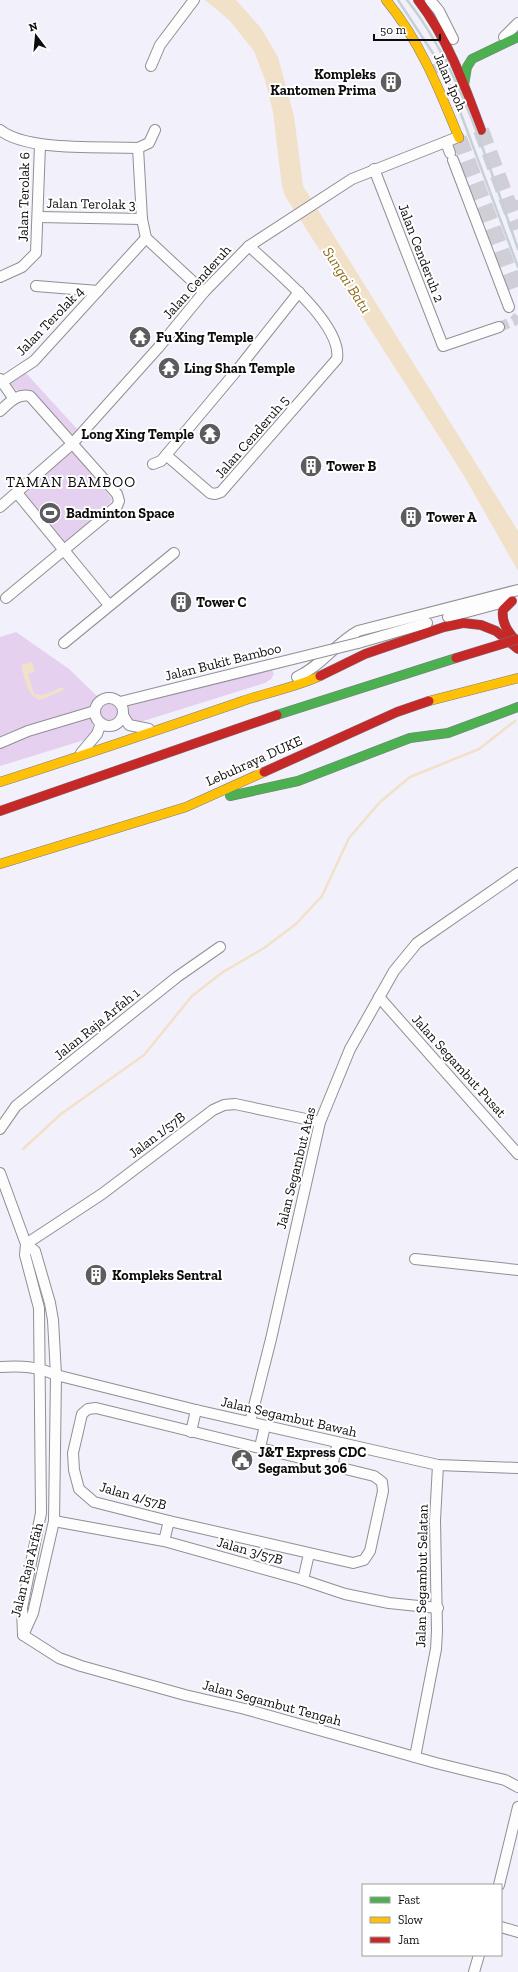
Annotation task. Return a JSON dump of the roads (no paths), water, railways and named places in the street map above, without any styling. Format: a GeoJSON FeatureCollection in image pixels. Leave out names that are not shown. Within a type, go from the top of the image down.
{"type":"FeatureCollection","features":[{"type":"Feature","properties":{"kind":"main road","name":"Jalan Ipoh"},"geometry":{"type":"LineString","coordinates":[[386,0],[403,21],[432,70],[459,138]]}},
{"type":"Feature","properties":{"kind":"main road","name":"Jalan Ipoh"},"geometry":{"type":"LineString","coordinates":[[418,0],[440,34],[453,60],[481,130]]}},
{"type":"Feature","properties":{"kind":"main road"},"geometry":{"type":"LineString","coordinates":[[464,85],[467,66],[472,60],[518,37]]}},
{"type":"Feature","properties":{"kind":"main road"},"geometry":{"type":"LineString","coordinates":[[515,596],[503,610],[502,617],[509,633],[518,643]]}},
{"type":"Feature","properties":{"kind":"main road"},"geometry":{"type":"LineString","coordinates":[[0,782],[259,695],[307,682],[366,654],[444,627],[462,623],[481,625],[496,632],[518,649]]}},
{"type":"Feature","properties":{"kind":"main road"},"geometry":{"type":"LineString","coordinates":[[360,667],[379,656],[441,633],[465,627],[485,628],[496,632]]}},
{"type":"Feature","properties":{"kind":"main road"},"geometry":{"type":"LineString","coordinates":[[0,810],[250,724],[518,639]]}},
{"type":"Feature","properties":{"kind":"main road","name":"Lebuhraya DUKE"},"geometry":{"type":"LineString","coordinates":[[0,864],[186,807],[397,712],[432,700],[518,678]]}},
{"type":"Feature","properties":{"kind":"main road"},"geometry":{"type":"LineString","coordinates":[[250,724],[317,692]]}},
{"type":"Feature","properties":{"kind":"main road"},"geometry":{"type":"LineString","coordinates":[[186,807],[298,781],[410,738],[448,734],[518,707]]}},
{"type":"Feature","properties":{"kind":"main road"},"geometry":{"type":"LineString","coordinates":[[118,760],[163,755]]}},
{"type":"Feature","properties":{"kind":"main road"},"geometry":{"type":"LineString","coordinates":[[76,757],[97,759]]}},
{"type":"Feature","properties":{"kind":"street"},"geometry":{"type":"LineString","coordinates":[[430,0],[439,11],[453,39]]}},
{"type":"Feature","properties":{"kind":"street"},"geometry":{"type":"LineString","coordinates":[[151,66],[160,46],[192,2]]}},
{"type":"Feature","properties":{"kind":"street"},"geometry":{"type":"LineString","coordinates":[[504,37],[518,23]]}},
{"type":"Feature","properties":{"kind":"street"},"geometry":{"type":"LineString","coordinates":[[453,60],[518,30]]}},
{"type":"Feature","properties":{"kind":"street"},"geometry":{"type":"LineString","coordinates":[[504,37],[518,33]]}},
{"type":"Feature","properties":{"kind":"street"},"geometry":{"type":"LineString","coordinates":[[0,130],[16,140],[40,145],[138,148],[149,143],[155,130]]}},
{"type":"Feature","properties":{"kind":"street","name":"Jalan Cenderuh"},"geometry":{"type":"LineString","coordinates":[[0,507],[72,444],[158,348],[204,292],[249,246],[352,179],[374,169],[459,138]]}},
{"type":"Feature","properties":{"kind":"street"},"geometry":{"type":"LineString","coordinates":[[446,142],[509,307]]}},
{"type":"Feature","properties":{"kind":"street","name":"Jalan Terolak 6"},"geometry":{"type":"LineString","coordinates":[[0,277],[22,267],[36,253],[40,145]]}},
{"type":"Feature","properties":{"kind":"street"},"geometry":{"type":"LineString","coordinates":[[138,148],[142,219],[146,238],[204,292]]}},
{"type":"Feature","properties":{"kind":"street","name":"Jalan Cenderuh 2"},"geometry":{"type":"LineString","coordinates":[[374,169],[443,346],[499,327]]}},
{"type":"Feature","properties":{"kind":"street","name":"Jalan Terolak 3"},"geometry":{"type":"LineString","coordinates":[[38,217],[142,219]]}},
{"type":"Feature","properties":{"kind":"street","name":"Jalan Terolak 4"},"geometry":{"type":"LineString","coordinates":[[1,381],[34,361],[146,238]]}},
{"type":"Feature","properties":{"kind":"street"},"geometry":{"type":"LineString","coordinates":[[153,464],[157,464],[166,455],[300,292],[249,246]]}},
{"type":"Feature","properties":{"kind":"street","name":"Jalan Terolak 4"},"geometry":{"type":"LineString","coordinates":[[36,286],[98,291]]}},
{"type":"Feature","properties":{"kind":"street","name":"Jalan Cenderuh 5"},"geometry":{"type":"LineString","coordinates":[[166,455],[210,493],[215,494],[221,492],[336,360],[338,352],[336,343],[323,319],[300,292]]}},
{"type":"Feature","properties":{"kind":"street"},"geometry":{"type":"LineString","coordinates":[[1,381],[14,399]]}},
{"type":"Feature","properties":{"kind":"street"},"geometry":{"type":"LineString","coordinates":[[0,411],[14,399],[20,396],[30,396],[117,494],[119,501],[117,506],[6,598]]}},
{"type":"Feature","properties":{"kind":"street"},"geometry":{"type":"LineString","coordinates":[[17,493],[109,605]]}},
{"type":"Feature","properties":{"kind":"street"},"geometry":{"type":"LineString","coordinates":[[64,643],[174,553]]}},
{"type":"Feature","properties":{"kind":"street"},"geometry":{"type":"LineString","coordinates":[[259,695],[305,673],[318,664],[344,639],[358,631],[515,596]]}},
{"type":"Feature","properties":{"kind":"street","name":"Jalan Bukit Bamboo"},"geometry":{"type":"LineString","coordinates":[[120,702],[358,643],[515,596]]}},
{"type":"Feature","properties":{"kind":"street"},"geometry":{"type":"LineString","coordinates":[[107,698],[116,699],[120,702],[124,711],[118,723],[109,726],[98,720],[95,711],[99,703],[107,698]]}},
{"type":"Feature","properties":{"kind":"street"},"geometry":{"type":"LineString","coordinates":[[0,743],[28,731],[95,711]]}},
{"type":"Feature","properties":{"kind":"street"},"geometry":{"type":"LineString","coordinates":[[123,715],[129,725],[138,728],[164,728]]}},
{"type":"Feature","properties":{"kind":"street"},"geometry":{"type":"LineString","coordinates":[[76,757],[93,740],[101,723]]}},
{"type":"Feature","properties":{"kind":"street","name":"Jalan Segambut Atas"},"geometry":{"type":"LineString","coordinates":[[250,1422],[271,1339],[320,1122],[350,1049],[394,971],[417,943],[518,873]]}},
{"type":"Feature","properties":{"kind":"street","name":"Jalan Raja Arfah 1"},"geometry":{"type":"LineString","coordinates":[[0,1129],[16,1106],[177,977],[220,947]]}},
{"type":"Feature","properties":{"kind":"street","name":"Jalan Segambut Pusat"},"geometry":{"type":"LineString","coordinates":[[379,997],[518,1154]]}},
{"type":"Feature","properties":{"kind":"street","name":"Jalan 1/57B"},"geometry":{"type":"LineString","coordinates":[[26,1244],[102,1194],[213,1110],[224,1105],[235,1104],[320,1122]]}},
{"type":"Feature","properties":{"kind":"street","name":"Jalan Raja Arfah"},"geometry":{"type":"LineString","coordinates":[[0,1173],[26,1244],[25,1255],[39,1308],[41,1513],[22,1608],[23,1635]]}},
{"type":"Feature","properties":{"kind":"street","name":"Jalan Raja Arfah"},"geometry":{"type":"LineString","coordinates":[[23,1635],[33,1613],[54,1521],[56,1376],[53,1320],[50,1303],[35,1251],[26,1244]]}},
{"type":"Feature","properties":{"kind":"street"},"geometry":{"type":"LineString","coordinates":[[415,1259],[518,1270]]}},
{"type":"Feature","properties":{"kind":"street"},"geometry":{"type":"LineString","coordinates":[[0,1367],[20,1366],[40,1368]]}},
{"type":"Feature","properties":{"kind":"street","name":"Jalan Segambut Bawah"},"geometry":{"type":"LineString","coordinates":[[40,1368],[56,1376],[196,1410],[438,1465],[518,1468]]}},
{"type":"Feature","properties":{"kind":"street","name":"Jalan 4/57B"},"geometry":{"type":"LineString","coordinates":[[96,1408],[191,1432],[332,1464],[374,1476],[382,1482],[383,1491],[370,1551],[364,1560],[353,1563],[169,1521],[94,1502],[80,1489],[74,1470],[73,1453],[82,1414],[88,1409],[96,1408]]}},
{"type":"Feature","properties":{"kind":"street"},"geometry":{"type":"LineString","coordinates":[[191,1432],[196,1410]]}},
{"type":"Feature","properties":{"kind":"street"},"geometry":{"type":"LineString","coordinates":[[260,1447],[265,1426]]}},
{"type":"Feature","properties":{"kind":"street"},"geometry":{"type":"LineString","coordinates":[[332,1464],[338,1443]]}},
{"type":"Feature","properties":{"kind":"street","name":"Jalan Segambut Selatan"},"geometry":{"type":"LineString","coordinates":[[415,1757],[436,1649],[438,1608],[435,1520],[438,1465]]}},
{"type":"Feature","properties":{"kind":"street","name":"Jalan 3/57B"},"geometry":{"type":"LineString","coordinates":[[54,1521],[164,1541],[303,1580],[345,1594],[389,1603],[438,1608]]}},
{"type":"Feature","properties":{"kind":"street"},"geometry":{"type":"LineString","coordinates":[[164,1541],[169,1521]]}},
{"type":"Feature","properties":{"kind":"street"},"geometry":{"type":"LineString","coordinates":[[303,1580],[309,1554]]}},
{"type":"Feature","properties":{"kind":"street","name":"Jalan Segambut Tengah"},"geometry":{"type":"LineString","coordinates":[[23,1635],[59,1658],[81,1666],[505,1780],[518,1787]]}},
{"type":"Feature","properties":{"kind":"street"},"geometry":{"type":"LineString","coordinates":[[499,1884],[518,1807]]}},
{"type":"Feature","properties":{"kind":"street"},"geometry":{"type":"LineString","coordinates":[[502,1926],[518,1932]]}},
{"type":"Feature","properties":{"kind":"street"},"geometry":{"type":"LineString","coordinates":[[474,1972],[479,1956]]}},
{"type":"Feature","properties":{"kind":"water","name":"Sungai Batu"},"geometry":{"type":"Polygon","coordinates":[[[205,0],[236,0],[261,28],[278,57],[294,116],[303,186],[518,531],[518,571],[463,474],[285,196],[282,187],[273,112],[265,80],[254,51],[229,20],[205,0]]]}},
{"type":"Feature","properties":{"kind":"water"},"geometry":{"type":"Polygon","coordinates":[[[32,662],[35,672],[28,674],[34,694],[41,695],[49,693],[62,687],[64,690],[40,700],[35,698],[29,690],[21,665],[32,662]]]}},
{"type":"Feature","properties":{"kind":"waterway"},"geometry":{"type":"LineString","coordinates":[[23,1149],[61,1114],[144,1055],[192,996],[223,972],[264,948],[296,924],[322,896],[349,838],[380,802],[410,777],[479,749],[515,721]]}},
{"type":"Feature","properties":{"kind":"tunnel"},"geometry":{"type":"LineString","coordinates":[[432,70],[453,60]]}},
{"type":"Feature","properties":{"kind":"tunnel"},"geometry":{"type":"LineString","coordinates":[[481,130],[518,229]]}},
{"type":"Feature","properties":{"kind":"tunnel"},"geometry":{"type":"LineString","coordinates":[[459,138],[518,294]]}},
{"type":"Feature","properties":{"kind":"tunnel"},"geometry":{"type":"LineString","coordinates":[[508,204],[518,205]]}},
{"type":"Feature","properties":{"kind":"tunnel"},"geometry":{"type":"LineString","coordinates":[[499,327],[514,321],[518,316]]}},
{"type":"Feature","properties":{"kind":"railway"},"geometry":{"type":"LineString","coordinates":[[398,0],[440,64],[455,98],[518,267]]}},
{"type":"Feature","properties":{"kind":"railway"},"geometry":{"type":"LineString","coordinates":[[407,0],[426,27],[443,56],[458,87],[472,119],[518,249]]}},
{"type":"Feature","properties":{"kind":"place","name":"Kompleks Kantomen Prima"},"geometry":{"type":"Point","coordinates":[391,82]}},
{"type":"Feature","properties":{"kind":"place","name":"Fu Xing Temple"},"geometry":{"type":"Point","coordinates":[140,337]}},
{"type":"Feature","properties":{"kind":"place","name":"Ling Shan Temple"},"geometry":{"type":"Point","coordinates":[169,368]}},
{"type":"Feature","properties":{"kind":"place","name":"Long Xing Temple"},"geometry":{"type":"Point","coordinates":[210,434]}},
{"type":"Feature","properties":{"kind":"place","name":"Tower B"},"geometry":{"type":"Point","coordinates":[311,466]}},
{"type":"Feature","properties":{"kind":"place","name":"Badminton Space"},"geometry":{"type":"Point","coordinates":[50,513]}},
{"type":"Feature","properties":{"kind":"place","name":"Tower A"},"geometry":{"type":"Point","coordinates":[411,517]}},
{"type":"Feature","properties":{"kind":"place","name":"Tower C"},"geometry":{"type":"Point","coordinates":[181,602]}},
{"type":"Feature","properties":{"kind":"place","name":"Kompleks Sentral"},"geometry":{"type":"Point","coordinates":[96,1275]}},
{"type":"Feature","properties":{"kind":"place","name":"J&T Express CDC Segambut 306"},"geometry":{"type":"Point","coordinates":[242,1460]}},
{"type":"Feature","properties":{"kind":"district","name":"TAMAN BAMBOO"},"geometry":{"type":"Point","coordinates":[71,482]}}]}
